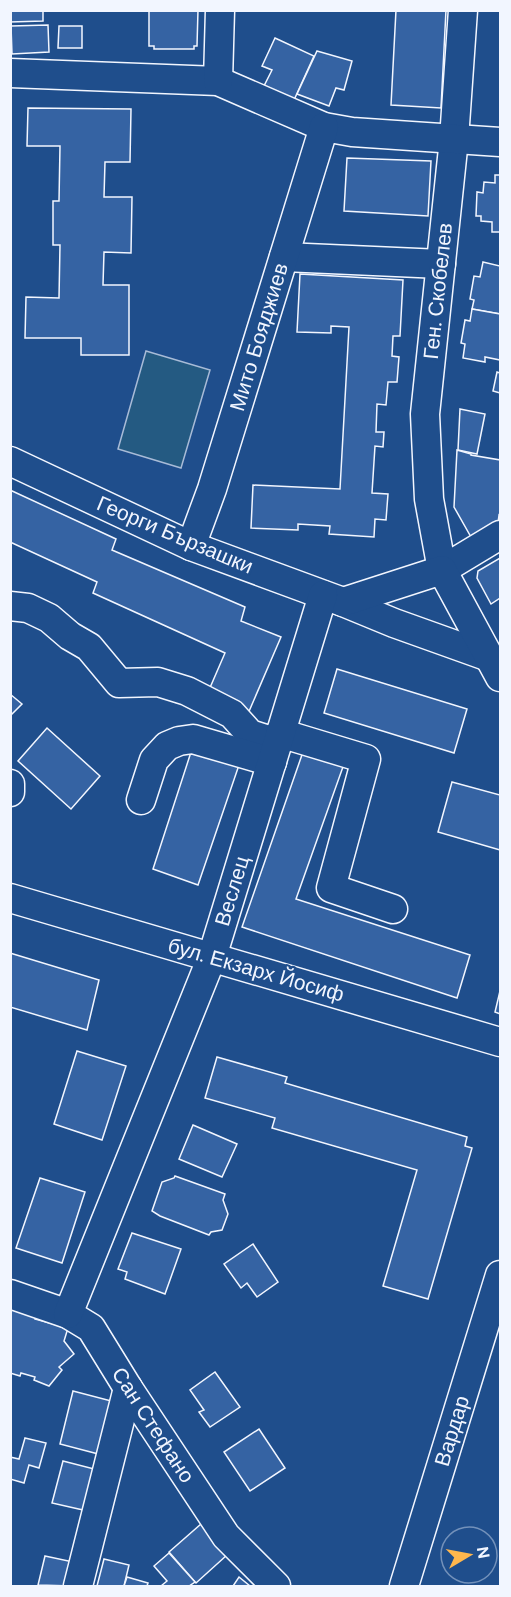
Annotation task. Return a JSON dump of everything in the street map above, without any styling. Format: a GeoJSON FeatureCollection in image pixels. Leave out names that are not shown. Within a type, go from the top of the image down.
{"type":"FeatureCollection","features":[{"type":"Feature","properties":{"kind":"street"},"geometry":{"type":"LineString","coordinates":[[218,81],[220,10]]}},
{"type":"Feature","properties":{"kind":"street","name":"Ген. Скобелев"},"geometry":{"type":"LineString","coordinates":[[463,10],[454,139],[425,414],[429,499],[442,570],[495,667]]}},
{"type":"Feature","properties":{"kind":"street"},"geometry":{"type":"LineString","coordinates":[[10,73],[218,81],[324,127],[352,132],[501,142]]}},
{"type":"Feature","properties":{"kind":"street","name":"Мито Бояджиев"},"geometry":{"type":"LineString","coordinates":[[191,546],[212,489],[324,127]]}},
{"type":"Feature","properties":{"kind":"street"},"geometry":{"type":"LineString","coordinates":[[284,257],[441,264]]}},
{"type":"Feature","properties":{"kind":"street","name":"Георги Бързашки"},"geometry":{"type":"LineString","coordinates":[[10,461],[191,546],[333,598],[495,667]]}},
{"type":"Feature","properties":{"kind":"street"},"geometry":{"type":"LineString","coordinates":[[333,598],[442,570],[501,535]]}},
{"type":"Feature","properties":{"kind":"street","name":"Веслец"},"geometry":{"type":"LineString","coordinates":[[68,1314],[212,957],[277,746],[333,598]]}},
{"type":"Feature","properties":{"kind":"street"},"geometry":{"type":"LineString","coordinates":[[10,606],[28,608],[49,618],[70,636],[89,647],[119,683],[158,682],[187,691],[232,714],[250,734],[277,746]]}},
{"type":"Feature","properties":{"kind":"street"},"geometry":{"type":"LineString","coordinates":[[141,800],[154,760],[167,746],[179,741],[193,739],[277,746],[366,759],[331,888],[393,909]]}},
{"type":"Feature","properties":{"kind":"street"},"geometry":{"type":"LineString","coordinates":[[10,784],[10,792]]}},
{"type":"Feature","properties":{"kind":"street","name":"бул. Екзарх Йосиф"},"geometry":{"type":"LineString","coordinates":[[10,898],[501,1042]]}},
{"type":"Feature","properties":{"kind":"street","name":"Вардар"},"geometry":{"type":"LineString","coordinates":[[404,1587],[501,1275]]}},
{"type":"Feature","properties":{"kind":"street","name":"Сан Стефано"},"geometry":{"type":"LineString","coordinates":[[10,1294],[68,1314],[91,1328],[226,1536],[276,1587]]}},
{"type":"Feature","properties":{"kind":"street"},"geometry":{"type":"LineString","coordinates":[[78,1587],[128,1388]]}},
{"type":"Feature","properties":{"kind":"shaded area"},"geometry":{"type":"Polygon","coordinates":[[[146,351],[210,370],[181,468],[118,449],[146,351]]]}},
{"type":"Feature","properties":{"kind":"building"},"geometry":{"type":"Polygon","coordinates":[[[10,10],[43,10],[43,21],[10,22],[10,10]]]}},
{"type":"Feature","properties":{"kind":"building"},"geometry":{"type":"Polygon","coordinates":[[[149,10],[198,10],[197,46],[194,46],[194,49],[154,49],[154,46],[149,46],[149,10]]]}},
{"type":"Feature","properties":{"kind":"building"},"geometry":{"type":"Polygon","coordinates":[[[396,10],[446,10],[441,108],[391,105],[396,10]]]}},
{"type":"Feature","properties":{"kind":"building"},"geometry":{"type":"Polygon","coordinates":[[[48,25],[49,52],[12,54],[11,26],[48,25]]]}},
{"type":"Feature","properties":{"kind":"building"},"geometry":{"type":"Polygon","coordinates":[[[59,26],[82,26],[82,48],[58,48],[59,26]]]}},
{"type":"Feature","properties":{"kind":"building"},"geometry":{"type":"Polygon","coordinates":[[[275,38],[314,56],[294,100],[264,86],[272,70],[262,66],[275,38]]]}},
{"type":"Feature","properties":{"kind":"building"},"geometry":{"type":"Polygon","coordinates":[[[317,51],[352,61],[344,90],[336,88],[329,106],[297,94],[317,51]]]}},
{"type":"Feature","properties":{"kind":"building"},"geometry":{"type":"Polygon","coordinates":[[[28,108],[131,109],[130,162],[105,162],[104,197],[132,197],[131,253],[104,252],[103,285],[129,285],[129,355],[81,355],[81,338],[25,338],[26,297],[59,298],[60,245],[53,245],[53,201],[59,201],[60,146],[27,146],[28,108]]]}},
{"type":"Feature","properties":{"kind":"building"},"geometry":{"type":"Polygon","coordinates":[[[347,158],[431,161],[428,216],[344,211],[347,158]]]}},
{"type":"Feature","properties":{"kind":"building"},"geometry":{"type":"Polygon","coordinates":[[[495,175],[500,175],[500,232],[492,232],[492,222],[481,221],[481,216],[476,216],[477,192],[483,193],[484,182],[495,183],[495,175]]]}},
{"type":"Feature","properties":{"kind":"building"},"geometry":{"type":"Polygon","coordinates":[[[483,262],[500,266],[500,314],[472,309],[474,300],[470,299],[474,276],[480,277],[483,262]]]}},
{"type":"Feature","properties":{"kind":"building"},"geometry":{"type":"Polygon","coordinates":[[[300,274],[403,280],[400,336],[393,336],[392,356],[399,357],[397,382],[388,382],[386,405],[377,404],[376,432],[384,432],[383,447],[375,446],[372,493],[388,494],[386,520],[375,519],[374,537],[329,534],[330,526],[298,524],[298,530],[251,528],[253,485],[340,489],[349,327],[331,326],[331,333],[297,332],[300,274]]]}},
{"type":"Feature","properties":{"kind":"building"},"geometry":{"type":"Polygon","coordinates":[[[472,309],[500,314],[500,360],[485,357],[485,362],[463,358],[465,344],[461,343],[465,320],[470,321],[472,309]]]}},
{"type":"Feature","properties":{"kind":"building"},"geometry":{"type":"Polygon","coordinates":[[[497,372],[500,373],[500,393],[493,391],[497,372]]]}},
{"type":"Feature","properties":{"kind":"building"},"geometry":{"type":"Polygon","coordinates":[[[460,409],[485,414],[477,454],[458,450],[460,409]]]}},
{"type":"Feature","properties":{"kind":"building"},"geometry":{"type":"Polygon","coordinates":[[[457,450],[500,460],[498,523],[471,537],[454,507],[457,450]]]}},
{"type":"Feature","properties":{"kind":"building"},"geometry":{"type":"Polygon","coordinates":[[[10,490],[116,539],[112,550],[245,607],[241,621],[281,637],[247,716],[206,697],[225,653],[93,593],[97,582],[10,542],[10,490]]]}},
{"type":"Feature","properties":{"kind":"building"},"geometry":{"type":"Polygon","coordinates":[[[500,558],[500,598],[491,604],[477,578],[478,571],[500,558]]]}},
{"type":"Feature","properties":{"kind":"building"},"geometry":{"type":"Polygon","coordinates":[[[337,669],[467,709],[454,753],[324,713],[337,669]]]}},
{"type":"Feature","properties":{"kind":"building"},"geometry":{"type":"Polygon","coordinates":[[[10,694],[22,704],[10,716],[10,694]]]}},
{"type":"Feature","properties":{"kind":"building"},"geometry":{"type":"Polygon","coordinates":[[[47,728],[100,776],[71,809],[18,761],[47,728]]]}},
{"type":"Feature","properties":{"kind":"building"},"geometry":{"type":"Polygon","coordinates":[[[192,749],[239,765],[198,885],[153,869],[192,749]]]}},
{"type":"Feature","properties":{"kind":"building"},"geometry":{"type":"Polygon","coordinates":[[[304,749],[344,764],[296,899],[470,955],[457,998],[242,927],[304,749]]]}},
{"type":"Feature","properties":{"kind":"building"},"geometry":{"type":"Polygon","coordinates":[[[452,782],[500,795],[500,850],[438,832],[452,782]]]}},
{"type":"Feature","properties":{"kind":"building"},"geometry":{"type":"Polygon","coordinates":[[[10,953],[99,980],[87,1030],[10,1007],[10,953]]]}},
{"type":"Feature","properties":{"kind":"building"},"geometry":{"type":"Polygon","coordinates":[[[500,991],[500,1014],[495,1012],[500,991]]]}},
{"type":"Feature","properties":{"kind":"building"},"geometry":{"type":"Polygon","coordinates":[[[77,1051],[126,1066],[102,1140],[54,1124],[77,1051]]]}},
{"type":"Feature","properties":{"kind":"building"},"geometry":{"type":"Polygon","coordinates":[[[217,1057],[287,1077],[285,1083],[467,1137],[465,1146],[472,1148],[428,1299],[383,1286],[417,1170],[272,1128],[275,1118],[205,1098],[217,1057]]]}},
{"type":"Feature","properties":{"kind":"building"},"geometry":{"type":"Polygon","coordinates":[[[193,1125],[237,1144],[222,1177],[179,1159],[193,1125]]]}},
{"type":"Feature","properties":{"kind":"building"},"geometry":{"type":"Polygon","coordinates":[[[175,1176],[225,1194],[223,1200],[228,1214],[222,1230],[211,1232],[209,1235],[152,1211],[162,1182],[175,1176]]]}},
{"type":"Feature","properties":{"kind":"building"},"geometry":{"type":"Polygon","coordinates":[[[40,1178],[85,1192],[62,1263],[16,1248],[40,1178]]]}},
{"type":"Feature","properties":{"kind":"building"},"geometry":{"type":"Polygon","coordinates":[[[132,1233],[181,1249],[165,1294],[125,1279],[127,1272],[118,1269],[132,1233]]]}},
{"type":"Feature","properties":{"kind":"building"},"geometry":{"type":"Polygon","coordinates":[[[253,1244],[278,1282],[257,1297],[247,1283],[241,1288],[224,1264],[253,1244]]]}},
{"type":"Feature","properties":{"kind":"building"},"geometry":{"type":"Polygon","coordinates":[[[10,1303],[36,1316],[35,1319],[68,1328],[64,1341],[74,1354],[59,1367],[62,1370],[49,1386],[34,1380],[35,1377],[10,1373],[10,1303]]]}},
{"type":"Feature","properties":{"kind":"building"},"geometry":{"type":"Polygon","coordinates":[[[215,1372],[240,1407],[210,1427],[199,1412],[204,1410],[190,1390],[215,1372]]]}},
{"type":"Feature","properties":{"kind":"building"},"geometry":{"type":"Polygon","coordinates":[[[73,1391],[119,1403],[106,1456],[60,1444],[73,1391]]]}},
{"type":"Feature","properties":{"kind":"building"},"geometry":{"type":"Polygon","coordinates":[[[259,1429],[285,1468],[250,1491],[224,1452],[259,1429]]]}},
{"type":"Feature","properties":{"kind":"building"},"geometry":{"type":"Polygon","coordinates":[[[25,1438],[46,1443],[39,1468],[29,1465],[24,1483],[10,1479],[10,1457],[19,1459],[25,1438]]]}},
{"type":"Feature","properties":{"kind":"building"},"geometry":{"type":"Polygon","coordinates":[[[63,1461],[102,1471],[92,1512],[52,1503],[63,1461]]]}},
{"type":"Feature","properties":{"kind":"building"},"geometry":{"type":"Polygon","coordinates":[[[201,1524],[227,1555],[196,1583],[169,1552],[201,1524]]]}},
{"type":"Feature","properties":{"kind":"building"},"geometry":{"type":"Polygon","coordinates":[[[169,1553],[195,1582],[189,1586],[161,1586],[167,1581],[154,1566],[169,1553]]]}},
{"type":"Feature","properties":{"kind":"building"},"geometry":{"type":"Polygon","coordinates":[[[45,1556],[78,1563],[73,1586],[38,1585],[45,1556]]]}},
{"type":"Feature","properties":{"kind":"building"},"geometry":{"type":"Polygon","coordinates":[[[104,1559],[129,1565],[124,1586],[97,1586],[104,1559]]]}},
{"type":"Feature","properties":{"kind":"building"},"geometry":{"type":"Polygon","coordinates":[[[127,1577],[148,1583],[147,1586],[124,1586],[127,1577]]]}},
{"type":"Feature","properties":{"kind":"building"},"geometry":{"type":"Polygon","coordinates":[[[239,1577],[250,1586],[233,1586],[239,1577]]]}}]}
